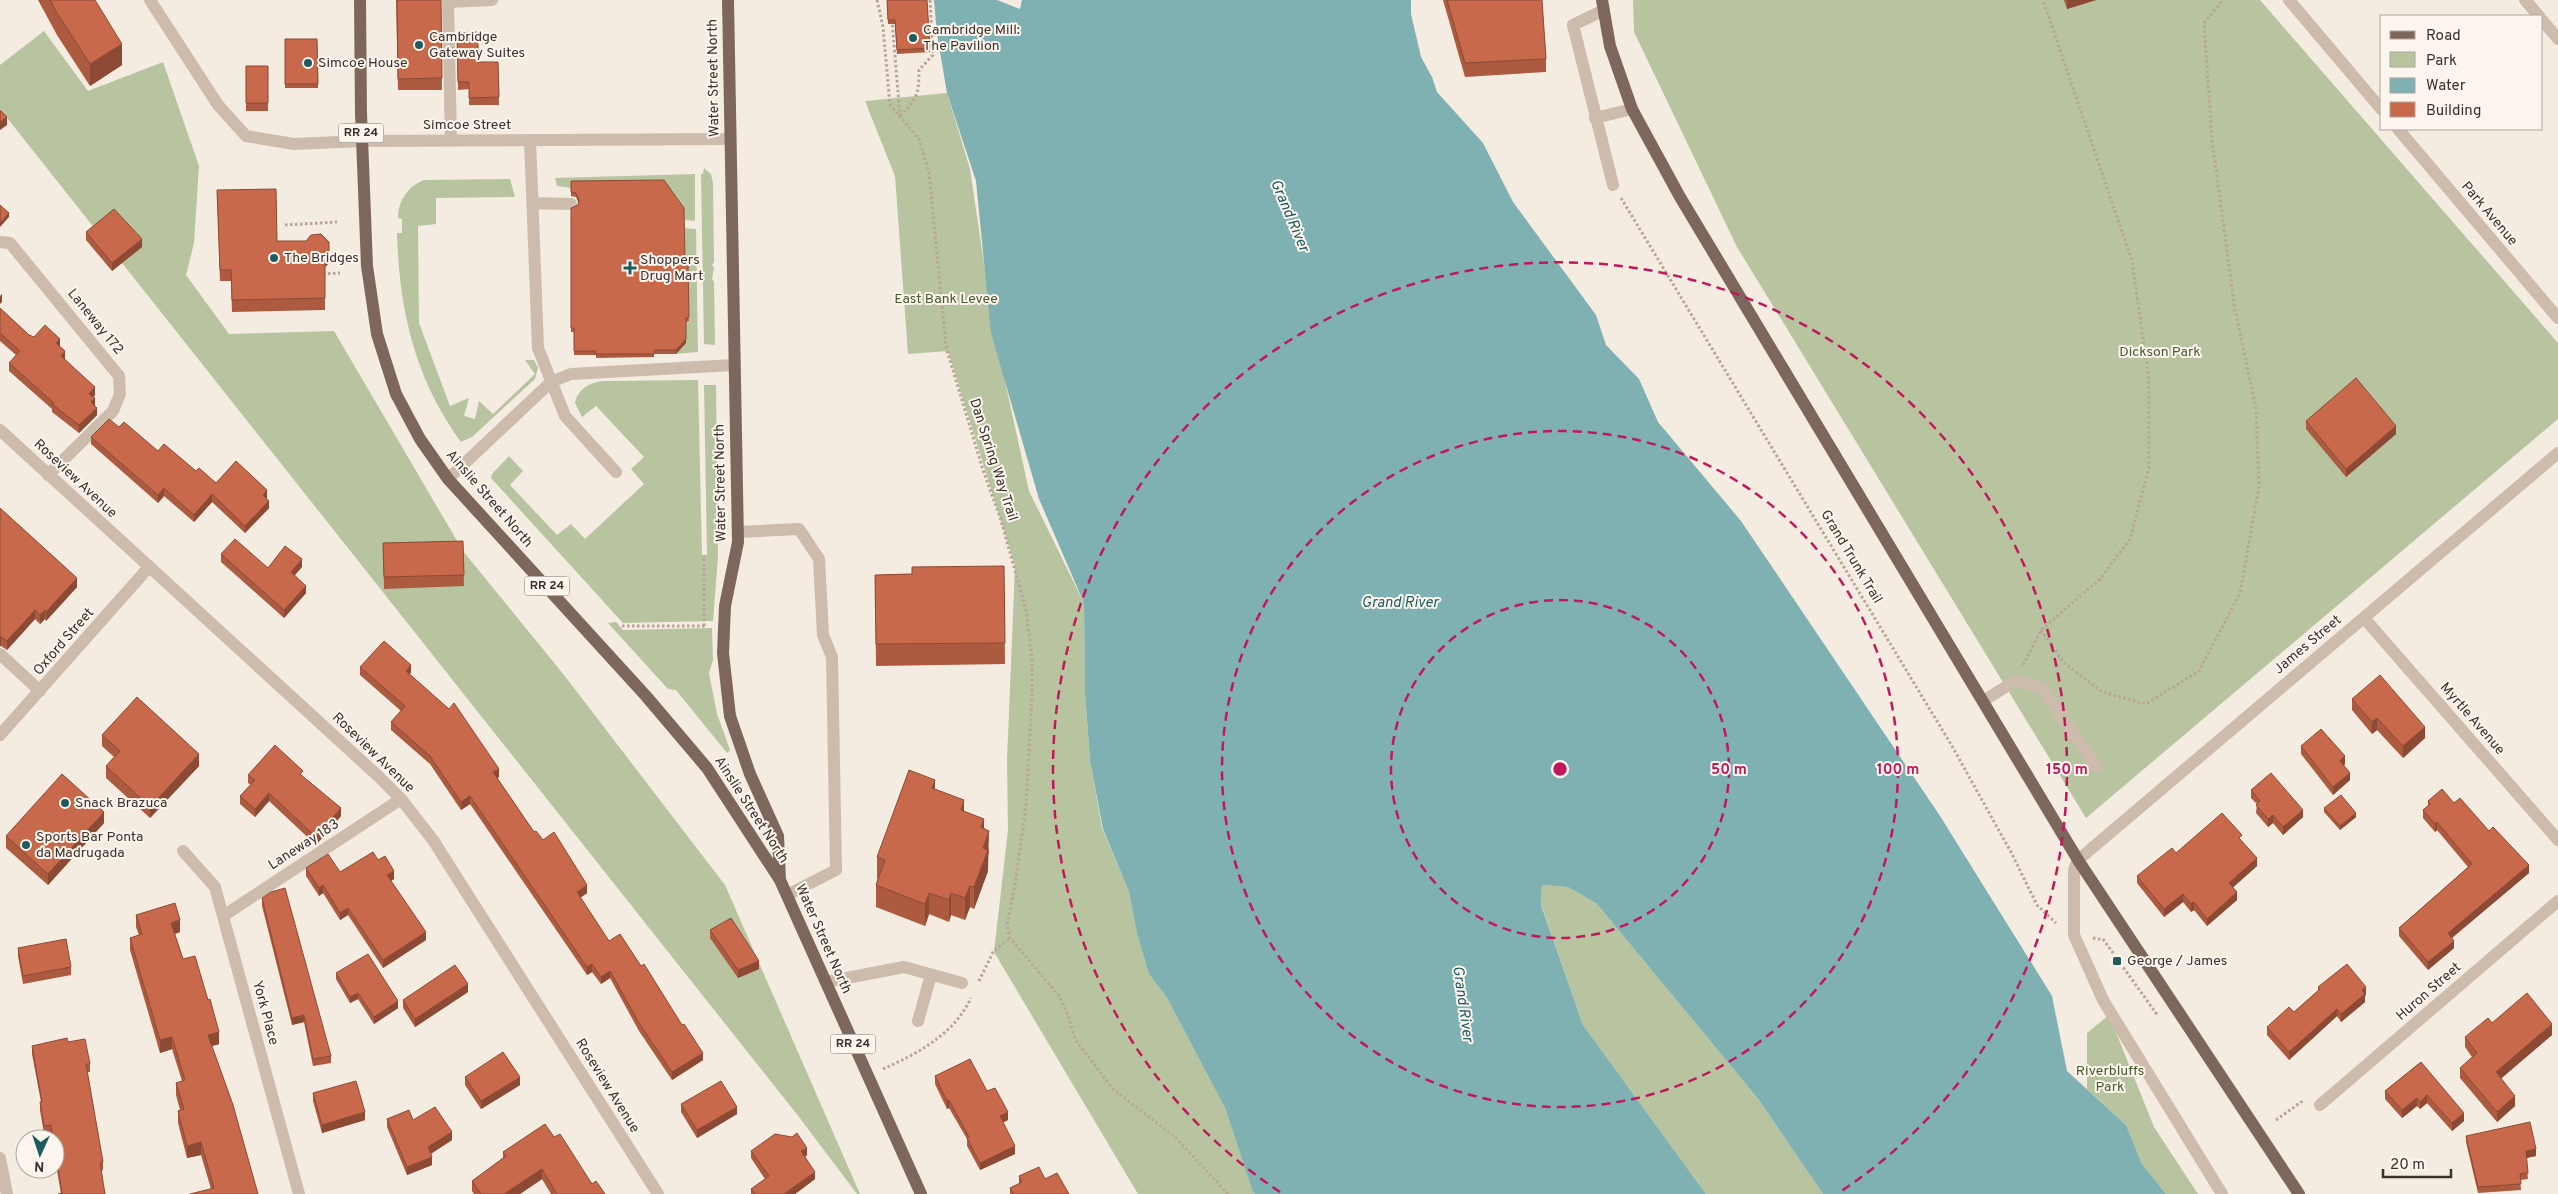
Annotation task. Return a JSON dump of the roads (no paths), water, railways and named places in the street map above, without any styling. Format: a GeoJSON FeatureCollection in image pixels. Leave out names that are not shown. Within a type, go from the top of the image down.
{"type":"FeatureCollection","features":[{"type":"Feature","properties":{"kind":"main road","name":"Ainslie Street North"},"geometry":{"type":"LineString","coordinates":[[360,0],[362,141],[367,266],[377,334],[396,394],[420,439],[448,479],[640,688],[707,768],[780,880]]}},
{"type":"Feature","properties":{"kind":"main road","name":"Water Street North"},"geometry":{"type":"LineString","coordinates":[[728,0],[738,532],[734,565],[725,606],[724,626],[723,653],[730,716],[750,774],[778,836],[780,880],[920,1194]]}},
{"type":"Feature","properties":{"kind":"main road"},"geometry":{"type":"LineString","coordinates":[[1603,5],[1610,46],[1632,108],[1680,197],[2078,860],[2299,1194]]}},
{"type":"Feature","properties":{"kind":"street","name":"Simcoe Street"},"geometry":{"type":"LineString","coordinates":[[150,0],[218,105],[246,136],[294,144],[362,141],[730,139]]}},
{"type":"Feature","properties":{"kind":"street"},"geometry":{"type":"LineString","coordinates":[[451,140],[448,2],[492,0]]}},
{"type":"Feature","properties":{"kind":"street"},"geometry":{"type":"LineString","coordinates":[[2289,0],[2380,108]]}},
{"type":"Feature","properties":{"kind":"street"},"geometry":{"type":"LineString","coordinates":[[2525,0],[2538,15]]}},
{"type":"Feature","properties":{"kind":"street"},"geometry":{"type":"LineString","coordinates":[[1603,5],[1573,25],[1613,185]]}},
{"type":"Feature","properties":{"kind":"street"},"geometry":{"type":"LineString","coordinates":[[2543,21],[2558,39]]}},
{"type":"Feature","properties":{"kind":"street"},"geometry":{"type":"LineString","coordinates":[[1595,118],[1632,108]]}},
{"type":"Feature","properties":{"kind":"street","name":"Park Avenue"},"geometry":{"type":"LineString","coordinates":[[2399,130],[2558,318]]}},
{"type":"Feature","properties":{"kind":"street"},"geometry":{"type":"LineString","coordinates":[[530,140],[538,348],[565,416],[616,472]]}},
{"type":"Feature","properties":{"kind":"street"},"geometry":{"type":"LineString","coordinates":[[532,203],[571,204]]}},
{"type":"Feature","properties":{"kind":"street","name":"Laneway 172"},"geometry":{"type":"LineString","coordinates":[[0,242],[10,243],[119,376],[120,394],[112,411],[48,475]]}},
{"type":"Feature","properties":{"kind":"street"},"geometry":{"type":"LineString","coordinates":[[448,479],[551,382],[572,374],[734,365]]}},
{"type":"Feature","properties":{"kind":"street","name":"Roseview Avenue"},"geometry":{"type":"LineString","coordinates":[[0,430],[401,799],[433,840],[658,1194]]}},
{"type":"Feature","properties":{"kind":"street","name":"James Street"},"geometry":{"type":"LineString","coordinates":[[2078,860],[2558,453]]}},
{"type":"Feature","properties":{"kind":"street"},"geometry":{"type":"LineString","coordinates":[[738,532],[799,529],[819,559],[823,635],[832,656],[836,870],[786,895]]}},
{"type":"Feature","properties":{"kind":"street","name":"Oxford Street"},"geometry":{"type":"LineString","coordinates":[[0,735],[149,567]]}},
{"type":"Feature","properties":{"kind":"street","name":"Myrtle Avenue"},"geometry":{"type":"LineString","coordinates":[[2364,618],[2558,840]]}},
{"type":"Feature","properties":{"kind":"street"},"geometry":{"type":"LineString","coordinates":[[0,654],[40,690]]}},
{"type":"Feature","properties":{"kind":"street"},"geometry":{"type":"LineString","coordinates":[[1983,701],[2015,681],[2042,687],[2097,767]]}},
{"type":"Feature","properties":{"kind":"street","name":"Laneway 183"},"geometry":{"type":"LineString","coordinates":[[223,916],[401,799]]}},
{"type":"Feature","properties":{"kind":"street","name":"York Place"},"geometry":{"type":"LineString","coordinates":[[183,851],[215,887],[299,1194]]}},
{"type":"Feature","properties":{"kind":"street"},"geometry":{"type":"LineString","coordinates":[[2078,860],[2074,870],[2074,935],[2103,1000],[2222,1194]]}},
{"type":"Feature","properties":{"kind":"street","name":"Huron Street"},"geometry":{"type":"LineString","coordinates":[[2320,1105],[2558,901]]}},
{"type":"Feature","properties":{"kind":"street"},"geometry":{"type":"LineString","coordinates":[[826,982],[904,967],[962,984]]}},
{"type":"Feature","properties":{"kind":"street"},"geometry":{"type":"LineString","coordinates":[[918,1021],[932,975]]}},
{"type":"Feature","properties":{"kind":"street"},"geometry":{"type":"LineString","coordinates":[[0,1158],[7,1194]]}},
{"type":"Feature","properties":{"kind":"water","name":"Grand River"},"geometry":{"type":"Polygon","coordinates":[[[934,0],[997,0],[1020,9],[1022,0],[1411,0],[1411,14],[1421,57],[1432,77],[1437,92],[1483,143],[1513,202],[1596,315],[1606,345],[1639,379],[1658,422],[1741,521],[1940,816],[2052,996],[2067,1071],[2126,1125],[2142,1164],[2166,1194],[1823,1194],[1759,1100],[1597,904],[1568,887],[1542,885],[1541,905],[1583,1025],[1706,1194],[1255,1194],[1226,1110],[1167,998],[1149,974],[1137,934],[1129,892],[1103,829],[1090,761],[1085,693],[1084,603],[1039,499],[991,333],[976,181],[947,93],[937,34],[934,0]]]}},
{"type":"Feature","properties":{"kind":"place","name":"Cambridge Mill: The Pavilion"},"geometry":{"type":"Point","coordinates":[913,38]}},
{"type":"Feature","properties":{"kind":"place","name":"Cambridge Gateway Suites"},"geometry":{"type":"Point","coordinates":[419,45]}},
{"type":"Feature","properties":{"kind":"place","name":"Simcoe House"},"geometry":{"type":"Point","coordinates":[308,63]}},
{"type":"Feature","properties":{"kind":"place","name":"The Bridges"},"geometry":{"type":"Point","coordinates":[274,258]}},
{"type":"Feature","properties":{"kind":"place","name":"Shoppers Drug Mart"},"geometry":{"type":"Point","coordinates":[630,268]}},
{"type":"Feature","properties":{"kind":"place","name":"Snack Brazuca"},"geometry":{"type":"Point","coordinates":[65,803]}},
{"type":"Feature","properties":{"kind":"place","name":"Sports Bar Ponta da Madrugada"},"geometry":{"type":"Point","coordinates":[26,845]}},
{"type":"Feature","properties":{"kind":"place","name":"George / James"},"geometry":{"type":"Point","coordinates":[2117,961]}},
{"type":"Feature","properties":{"kind":"park label","name":"East Bank Levee"},"geometry":{"type":"Point","coordinates":[946,299]}},
{"type":"Feature","properties":{"kind":"park label","name":"Dickson Park"},"geometry":{"type":"Point","coordinates":[2160,352]}},
{"type":"Feature","properties":{"kind":"park label","name":"Riverbluffs Park"},"geometry":{"type":"Point","coordinates":[2110,1080]}}]}
